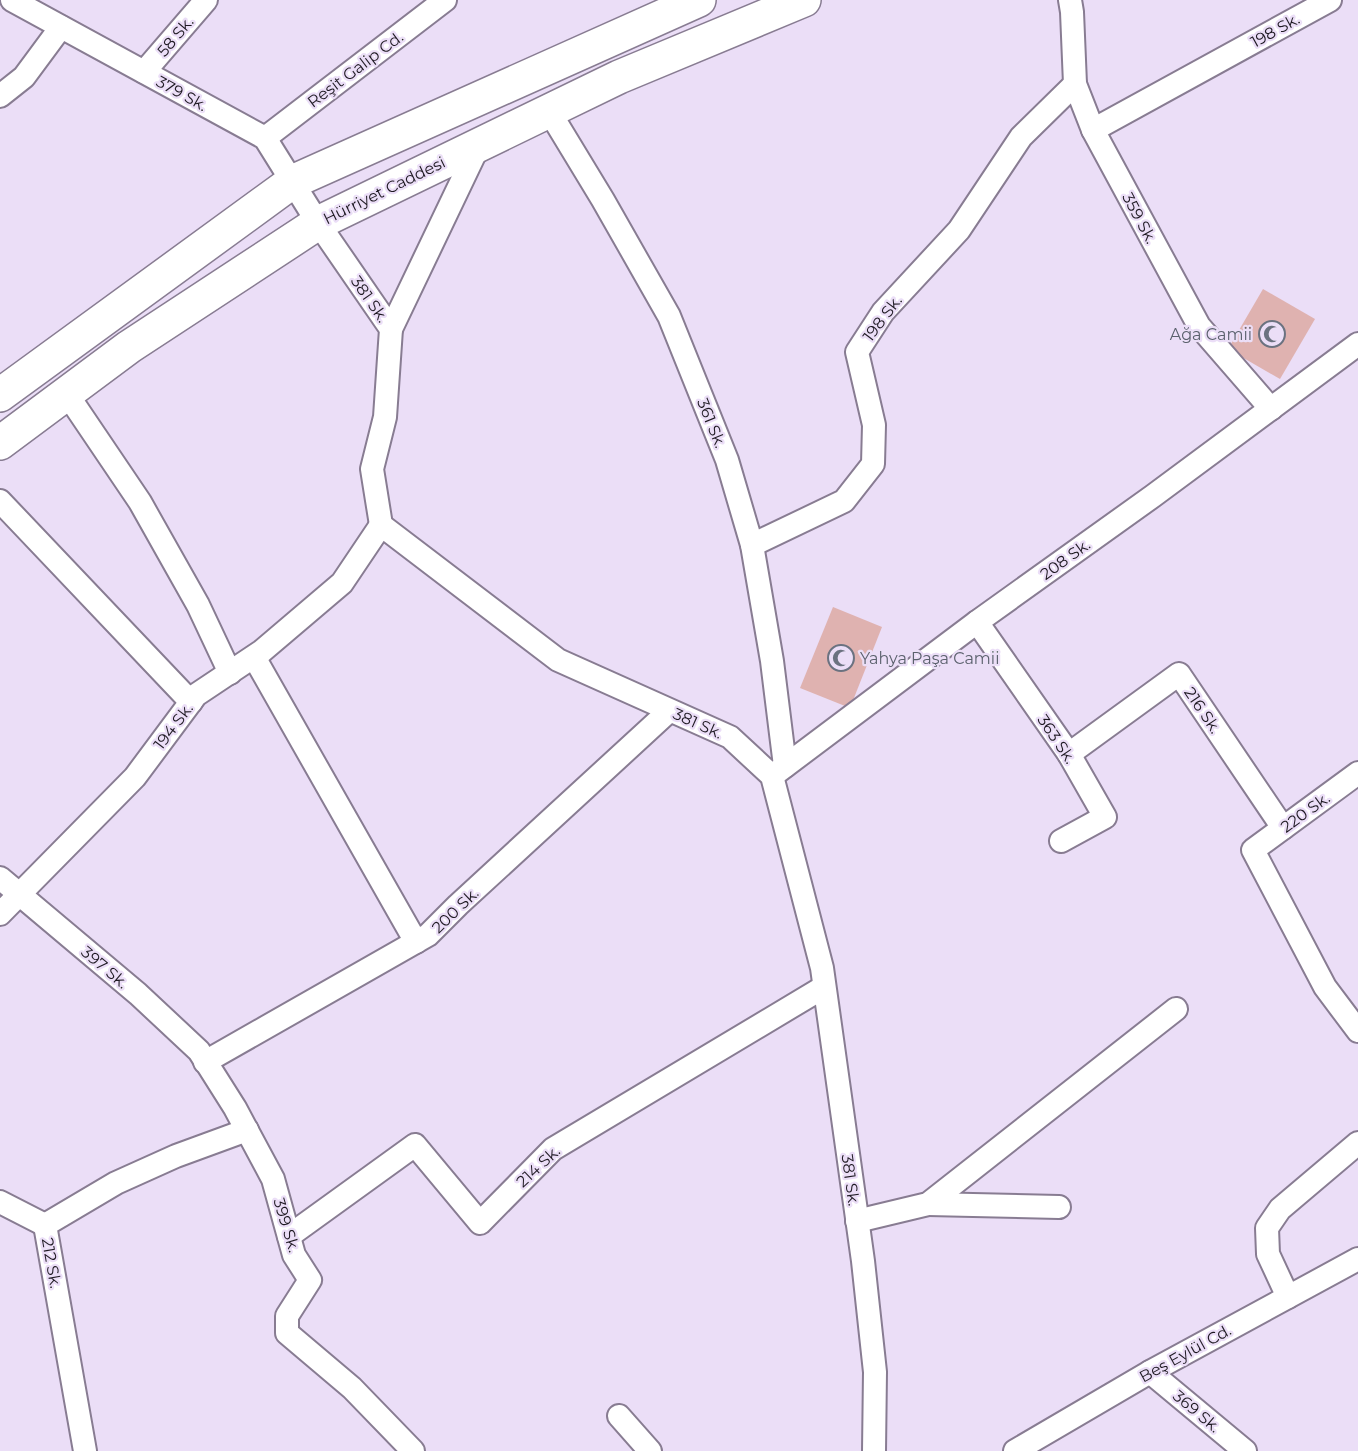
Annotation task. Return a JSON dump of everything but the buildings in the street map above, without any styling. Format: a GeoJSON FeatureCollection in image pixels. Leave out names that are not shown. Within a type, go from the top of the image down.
{"type":"FeatureCollection","features":[{"type":"Feature","properties":{"kind":"main road"},"geometry":{"type":"LineString","coordinates":[[0,395],[292,182],[699,0]]}},
{"type":"Feature","properties":{"kind":"main road","name":"Hürriyet Caddesi"},"geometry":{"type":"LineString","coordinates":[[0,443],[129,347],[318,222],[619,77],[804,0]]}},
{"type":"Feature","properties":{"kind":"street","name":"379 Sk."},"geometry":{"type":"LineString","coordinates":[[12,0],[265,138],[318,222]]}},
{"type":"Feature","properties":{"kind":"street","name":"58 Sk."},"geometry":{"type":"LineString","coordinates":[[144,72],[206,0]]}},
{"type":"Feature","properties":{"kind":"street","name":"Reşit Galip Cd."},"geometry":{"type":"LineString","coordinates":[[265,138],[446,0]]}},
{"type":"Feature","properties":{"kind":"street","name":"359 Sk."},"geometry":{"type":"LineString","coordinates":[[1070,0],[1075,84],[1093,130],[1199,326],[1271,409]]}},
{"type":"Feature","properties":{"kind":"street","name":"198 Sk."},"geometry":{"type":"LineString","coordinates":[[1093,130],[1330,0]]}},
{"type":"Feature","properties":{"kind":"street"},"geometry":{"type":"LineString","coordinates":[[0,96],[24,77],[62,27]]}},
{"type":"Feature","properties":{"kind":"street","name":"198 Sk."},"geometry":{"type":"LineString","coordinates":[[752,545],[844,501],[873,464],[874,425],[857,351],[883,312],[959,230],[1021,137],[1075,84]]}},
{"type":"Feature","properties":{"kind":"street","name":"361 Sk."},"geometry":{"type":"LineString","coordinates":[[549,111],[669,316],[727,460],[752,545],[772,661],[778,771]]}},
{"type":"Feature","properties":{"kind":"street"},"geometry":{"type":"LineString","coordinates":[[391,329],[479,145]]}},
{"type":"Feature","properties":{"kind":"street","name":"381 Sk."},"geometry":{"type":"LineString","coordinates":[[318,222],[391,329],[385,417],[372,469],[381,525],[558,660],[730,737],[778,771],[822,968],[875,1372],[874,1451]]}},
{"type":"Feature","properties":{"kind":"street","name":"208 Sk."},"geometry":{"type":"LineString","coordinates":[[778,771],[977,622],[1153,496],[1358,344]]}},
{"type":"Feature","properties":{"kind":"street"},"geometry":{"type":"LineString","coordinates":[[67,394],[140,502],[198,605],[230,673]]}},
{"type":"Feature","properties":{"kind":"street"},"geometry":{"type":"LineString","coordinates":[[0,501],[191,702]]}},
{"type":"Feature","properties":{"kind":"street","name":"194 Sk."},"geometry":{"type":"LineString","coordinates":[[0,915],[135,777],[196,695],[254,657],[342,583],[381,525]]}},
{"type":"Feature","properties":{"kind":"street","name":"363 Sk."},"geometry":{"type":"LineString","coordinates":[[977,622],[1070,754],[1105,817],[1062,841]]}},
{"type":"Feature","properties":{"kind":"street"},"geometry":{"type":"LineString","coordinates":[[254,657],[416,942]]}},
{"type":"Feature","properties":{"kind":"street","name":"216 Sk."},"geometry":{"type":"LineString","coordinates":[[1070,754],[1179,674],[1283,828]]}},
{"type":"Feature","properties":{"kind":"street","name":"200 Sk."},"geometry":{"type":"LineString","coordinates":[[206,1062],[428,936],[458,905],[669,711]]}},
{"type":"Feature","properties":{"kind":"street","name":"220 Sk."},"geometry":{"type":"LineString","coordinates":[[1358,773],[1253,850],[1325,987],[1358,1031]]}},
{"type":"Feature","properties":{"kind":"street","name":"397 Sk."},"geometry":{"type":"LineString","coordinates":[[0,878],[138,994],[199,1051],[206,1062]]}},
{"type":"Feature","properties":{"kind":"street","name":"214 Sk."},"geometry":{"type":"LineString","coordinates":[[289,1236],[415,1145],[480,1223],[553,1149],[824,987]]}},
{"type":"Feature","properties":{"kind":"street"},"geometry":{"type":"LineString","coordinates":[[928,1204],[1176,1009]]}},
{"type":"Feature","properties":{"kind":"street","name":"399 Sk."},"geometry":{"type":"LineString","coordinates":[[206,1062],[235,1108],[273,1179],[294,1255],[310,1280],[287,1316],[287,1333],[352,1388],[413,1451]]}},
{"type":"Feature","properties":{"kind":"street","name":"212 Sk."},"geometry":{"type":"LineString","coordinates":[[85,1451],[45,1225],[116,1182],[176,1156],[247,1130]]}},
{"type":"Feature","properties":{"kind":"street"},"geometry":{"type":"LineString","coordinates":[[1287,1297],[1268,1254],[1267,1228],[1280,1209],[1358,1143]]}},
{"type":"Feature","properties":{"kind":"street"},"geometry":{"type":"LineString","coordinates":[[0,1202],[45,1225]]}},
{"type":"Feature","properties":{"kind":"street"},"geometry":{"type":"LineString","coordinates":[[857,1221],[928,1204],[1059,1207]]}},
{"type":"Feature","properties":{"kind":"street","name":"Beş Eylül Cd."},"geometry":{"type":"LineString","coordinates":[[1015,1451],[1150,1372],[1358,1259]]}},
{"type":"Feature","properties":{"kind":"street","name":"369 Sk."},"geometry":{"type":"LineString","coordinates":[[1150,1372],[1245,1451]]}},
{"type":"Feature","properties":{"kind":"street"},"geometry":{"type":"LineString","coordinates":[[620,1416],[650,1451]]}},
{"type":"Feature","properties":{"kind":"place","name":"Ağa Camii"},"geometry":{"type":"Point","coordinates":[1272,334]}},
{"type":"Feature","properties":{"kind":"place","name":"Yahya Paşa Camii"},"geometry":{"type":"Point","coordinates":[841,658]}}]}
